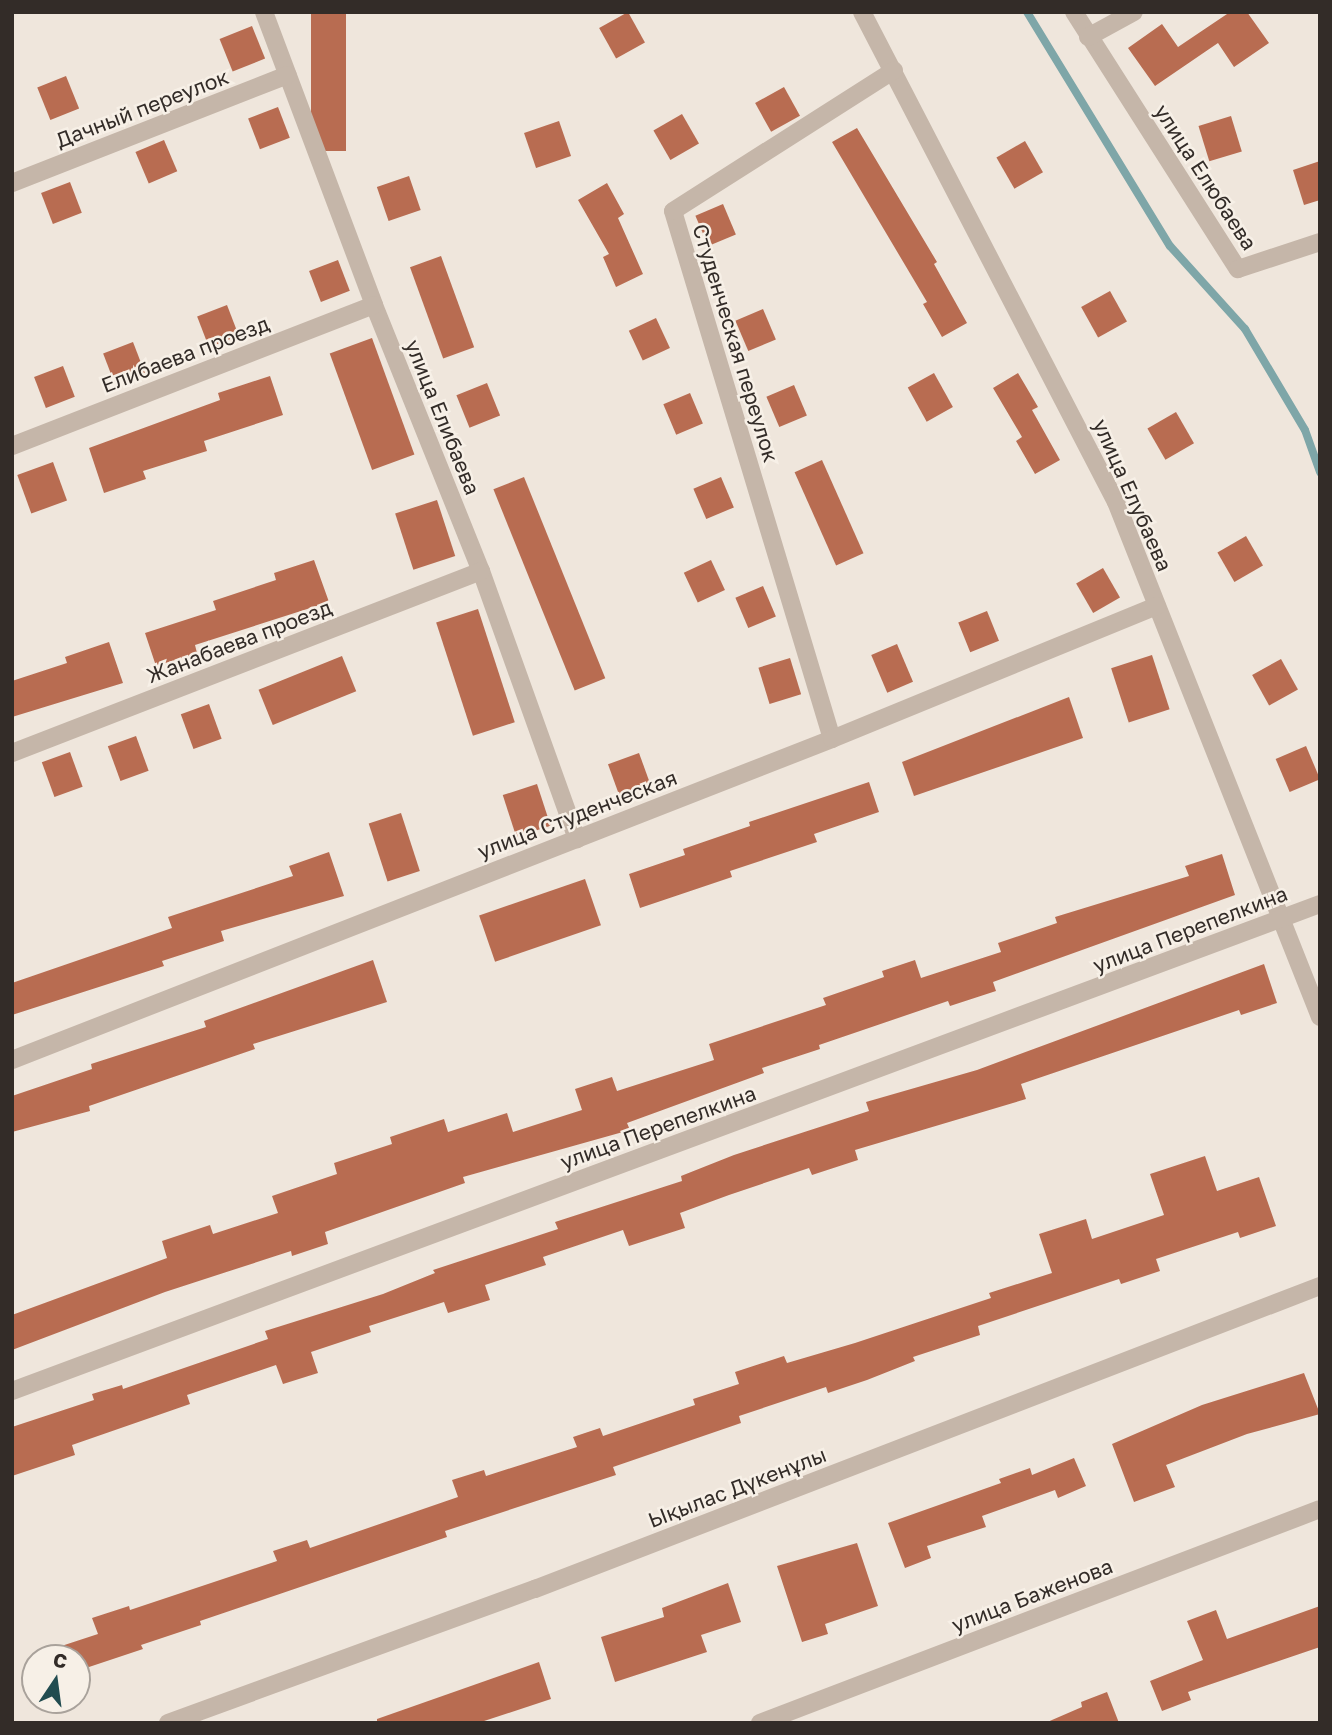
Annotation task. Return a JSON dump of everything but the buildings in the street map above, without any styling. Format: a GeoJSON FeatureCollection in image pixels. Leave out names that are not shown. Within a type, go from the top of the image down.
{"type":"FeatureCollection","features":[{"type":"Feature","properties":{"kind":"street","name":"улица Елибаева"},"geometry":{"type":"LineString","coordinates":[[264,12],[374,305],[481,571],[578,839]]}},
{"type":"Feature","properties":{"kind":"street","name":"улица Елубаева"},"geometry":{"type":"LineString","coordinates":[[862,12],[1116,502],[1320,1017]]}},
{"type":"Feature","properties":{"kind":"street","name":"улица Елюбаева"},"geometry":{"type":"LineString","coordinates":[[1074,12],[1238,269],[1320,242]]}},
{"type":"Feature","properties":{"kind":"street"},"geometry":{"type":"LineString","coordinates":[[1088,37],[1134,12]]}},
{"type":"Feature","properties":{"kind":"street","name":"Студенческая переулок"},"geometry":{"type":"LineString","coordinates":[[832,739],[673,211],[894,70]]}},
{"type":"Feature","properties":{"kind":"street","name":"Дачный переулок"},"geometry":{"type":"LineString","coordinates":[[13,181],[288,75]]}},
{"type":"Feature","properties":{"kind":"street","name":"Елибаева проезд"},"geometry":{"type":"LineString","coordinates":[[12,446],[374,305]]}},
{"type":"Feature","properties":{"kind":"street","name":"Жанабаева проезд"},"geometry":{"type":"LineString","coordinates":[[12,753],[481,571]]}},
{"type":"Feature","properties":{"kind":"street","name":"улица Студенческая"},"geometry":{"type":"LineString","coordinates":[[12,1060],[832,739],[1157,606]]}},
{"type":"Feature","properties":{"kind":"street","name":"улица Перепелкина"},"geometry":{"type":"LineString","coordinates":[[12,1391],[1281,921],[1320,904]]}},
{"type":"Feature","properties":{"kind":"street","name":"Ықылас Дүкенұлы"},"geometry":{"type":"LineString","coordinates":[[168,1723],[548,1584],[1320,1286]]}},
{"type":"Feature","properties":{"kind":"street","name":"улица Баженова"},"geometry":{"type":"LineString","coordinates":[[760,1723],[1320,1509]]}},
{"type":"Feature","properties":{"kind":"waterway"},"geometry":{"type":"LineString","coordinates":[[1027,12],[1170,246],[1245,329],[1305,430],[1320,472]]}}]}
